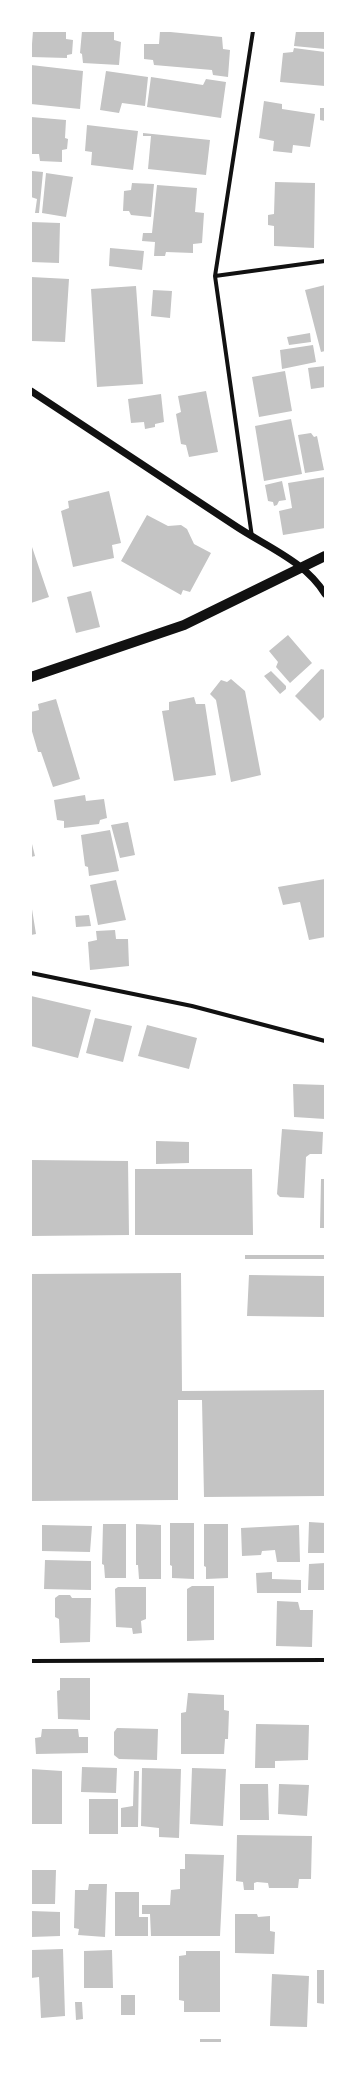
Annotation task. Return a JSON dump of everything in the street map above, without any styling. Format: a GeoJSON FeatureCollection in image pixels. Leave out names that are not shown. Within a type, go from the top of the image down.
{"type":"FeatureCollection","features":[{"type":"Feature","properties":{"kind":"main road"},"geometry":{"type":"LineString","coordinates":[[31,677],[184,625],[301,566],[325,556]]}},
{"type":"Feature","properties":{"kind":"street"},"geometry":{"type":"LineString","coordinates":[[252,537],[215,276],[253,31]]}},
{"type":"Feature","properties":{"kind":"street"},"geometry":{"type":"LineString","coordinates":[[215,276],[325,261]]}},
{"type":"Feature","properties":{"kind":"street"},"geometry":{"type":"LineString","coordinates":[[31,391],[252,537],[301,566],[318,583],[325,594]]}},
{"type":"Feature","properties":{"kind":"street"},"geometry":{"type":"LineString","coordinates":[[31,972],[192,1006],[325,1041]]}},
{"type":"Feature","properties":{"kind":"street"},"geometry":{"type":"LineString","coordinates":[[31,1661],[325,1660]]}},
{"type":"Feature","properties":{"kind":"building"},"geometry":{"type":"Polygon","coordinates":[[[33,31],[66,31],[66,39],[73,40],[72,54],[67,55],[67,58],[31,57],[33,31]]]}},
{"type":"Feature","properties":{"kind":"building"},"geometry":{"type":"Polygon","coordinates":[[[82,31],[114,31],[114,40],[121,42],[119,65],[83,63],[82,54],[80,53],[82,31]]]}},
{"type":"Feature","properties":{"kind":"building"},"geometry":{"type":"Polygon","coordinates":[[[160,31],[222,37],[223,49],[230,50],[228,77],[213,75],[212,70],[154,65],[153,60],[144,59],[144,44],[159,44],[160,31]]]}},
{"type":"Feature","properties":{"kind":"building"},"geometry":{"type":"Polygon","coordinates":[[[296,31],[325,31],[325,49],[294,46],[296,31]]]}},
{"type":"Feature","properties":{"kind":"building"},"geometry":{"type":"Polygon","coordinates":[[[294,48],[325,52],[325,86],[280,82],[283,53],[293,52],[294,48]]]}},
{"type":"Feature","properties":{"kind":"building"},"geometry":{"type":"Polygon","coordinates":[[[31,65],[83,71],[80,109],[31,104],[31,65]]]}},
{"type":"Feature","properties":{"kind":"building"},"geometry":{"type":"Polygon","coordinates":[[[106,71],[148,77],[145,106],[122,103],[119,113],[100,110],[106,71]]]}},
{"type":"Feature","properties":{"kind":"building"},"geometry":{"type":"Polygon","coordinates":[[[151,77],[203,85],[206,79],[226,82],[221,118],[147,107],[151,77]]]}},
{"type":"Feature","properties":{"kind":"building"},"geometry":{"type":"Polygon","coordinates":[[[264,101],[282,104],[282,109],[315,114],[310,147],[293,145],[292,153],[273,151],[274,141],[259,138],[264,101]]]}},
{"type":"Feature","properties":{"kind":"building"},"geometry":{"type":"Polygon","coordinates":[[[320,108],[325,108],[325,121],[320,120],[320,108]]]}},
{"type":"Feature","properties":{"kind":"building"},"geometry":{"type":"Polygon","coordinates":[[[31,117],[66,120],[65,138],[68,139],[67,149],[62,150],[62,162],[40,161],[39,154],[31,154],[31,117]]]}},
{"type":"Feature","properties":{"kind":"building"},"geometry":{"type":"Polygon","coordinates":[[[87,125],[138,131],[133,170],[91,165],[92,152],[85,151],[87,125]]]}},
{"type":"Feature","properties":{"kind":"building"},"geometry":{"type":"Polygon","coordinates":[[[143,133],[210,140],[206,175],[148,169],[151,136],[143,136],[143,133]]]}},
{"type":"Feature","properties":{"kind":"building"},"geometry":{"type":"Polygon","coordinates":[[[32,171],[43,172],[39,213],[35,213],[37,199],[31,197],[32,171]]]}},
{"type":"Feature","properties":{"kind":"building"},"geometry":{"type":"Polygon","coordinates":[[[46,173],[73,177],[66,217],[42,213],[46,173]]]}},
{"type":"Feature","properties":{"kind":"building"},"geometry":{"type":"Polygon","coordinates":[[[275,182],[315,183],[314,248],[274,246],[274,226],[268,225],[268,215],[274,214],[275,182]]]}},
{"type":"Feature","properties":{"kind":"building"},"geometry":{"type":"Polygon","coordinates":[[[132,183],[154,184],[151,217],[131,215],[129,211],[123,211],[124,191],[131,190],[132,183]]]}},
{"type":"Feature","properties":{"kind":"building"},"geometry":{"type":"Polygon","coordinates":[[[157,185],[197,188],[195,212],[204,213],[202,243],[193,244],[193,253],[166,252],[165,256],[154,256],[155,242],[142,241],[143,233],[152,233],[157,185]]]}},
{"type":"Feature","properties":{"kind":"building"},"geometry":{"type":"Polygon","coordinates":[[[31,222],[60,223],[59,263],[31,262],[31,222]]]}},
{"type":"Feature","properties":{"kind":"building"},"geometry":{"type":"Polygon","coordinates":[[[110,248],[144,251],[142,270],[109,266],[110,248]]]}},
{"type":"Feature","properties":{"kind":"building"},"geometry":{"type":"Polygon","coordinates":[[[31,277],[69,279],[65,342],[31,341],[31,277]]]}},
{"type":"Feature","properties":{"kind":"building"},"geometry":{"type":"Polygon","coordinates":[[[325,285],[325,351],[321,352],[305,290],[325,285]]]}},
{"type":"Feature","properties":{"kind":"building"},"geometry":{"type":"Polygon","coordinates":[[[136,286],[143,384],[97,387],[91,289],[136,286]]]}},
{"type":"Feature","properties":{"kind":"building"},"geometry":{"type":"Polygon","coordinates":[[[153,290],[172,291],[170,318],[151,316],[153,290]]]}},
{"type":"Feature","properties":{"kind":"building"},"geometry":{"type":"Polygon","coordinates":[[[310,333],[311,342],[289,345],[287,337],[310,333]]]}},
{"type":"Feature","properties":{"kind":"building"},"geometry":{"type":"Polygon","coordinates":[[[313,345],[316,362],[282,369],[280,350],[313,345]]]}},
{"type":"Feature","properties":{"kind":"building"},"geometry":{"type":"Polygon","coordinates":[[[325,366],[325,387],[311,389],[308,368],[325,366]]]}},
{"type":"Feature","properties":{"kind":"building"},"geometry":{"type":"Polygon","coordinates":[[[285,371],[292,411],[259,417],[252,377],[285,371]]]}},
{"type":"Feature","properties":{"kind":"building"},"geometry":{"type":"Polygon","coordinates":[[[206,391],[218,452],[189,457],[186,445],[181,444],[176,414],[181,412],[178,396],[206,391]]]}},
{"type":"Feature","properties":{"kind":"building"},"geometry":{"type":"Polygon","coordinates":[[[161,394],[164,422],[155,424],[155,427],[145,429],[144,422],[131,423],[128,399],[161,394]]]}},
{"type":"Feature","properties":{"kind":"building"},"geometry":{"type":"Polygon","coordinates":[[[291,419],[302,474],[264,481],[255,426],[291,419]]]}},
{"type":"Feature","properties":{"kind":"building"},"geometry":{"type":"Polygon","coordinates":[[[311,433],[314,437],[317,436],[324,470],[305,473],[298,435],[311,433]]]}},
{"type":"Feature","properties":{"kind":"building"},"geometry":{"type":"Polygon","coordinates":[[[325,477],[325,528],[283,535],[279,511],[292,508],[288,483],[325,477]]]}},
{"type":"Feature","properties":{"kind":"building"},"geometry":{"type":"Polygon","coordinates":[[[282,481],[286,500],[279,501],[277,505],[274,506],[273,502],[268,501],[265,485],[282,481]]]}},
{"type":"Feature","properties":{"kind":"building"},"geometry":{"type":"Polygon","coordinates":[[[109,491],[121,543],[112,545],[114,558],[73,567],[61,511],[69,508],[68,501],[109,491]]]}},
{"type":"Feature","properties":{"kind":"building"},"geometry":{"type":"Polygon","coordinates":[[[147,515],[168,526],[181,525],[187,529],[194,544],[211,553],[190,592],[183,590],[181,595],[121,561],[147,515]]]}},
{"type":"Feature","properties":{"kind":"building"},"geometry":{"type":"Polygon","coordinates":[[[31,544],[49,597],[31,603],[31,544]]]}},
{"type":"Feature","properties":{"kind":"building"},"geometry":{"type":"Polygon","coordinates":[[[91,591],[100,627],[76,633],[67,597],[91,591]]]}},
{"type":"Feature","properties":{"kind":"building"},"geometry":{"type":"Polygon","coordinates":[[[288,635],[312,663],[290,683],[276,667],[278,662],[269,651],[288,635]]]}},
{"type":"Feature","properties":{"kind":"building"},"geometry":{"type":"Polygon","coordinates":[[[321,669],[325,670],[325,716],[320,721],[295,696],[321,669]]]}},
{"type":"Feature","properties":{"kind":"building"},"geometry":{"type":"Polygon","coordinates":[[[271,671],[286,686],[286,689],[280,694],[264,676],[271,671]]]}},
{"type":"Feature","properties":{"kind":"building"},"geometry":{"type":"Polygon","coordinates":[[[231,679],[245,691],[261,775],[231,782],[216,700],[210,694],[221,680],[227,682],[231,679]]]}},
{"type":"Feature","properties":{"kind":"building"},"geometry":{"type":"Polygon","coordinates":[[[194,697],[196,704],[205,704],[216,775],[174,781],[162,711],[169,710],[169,702],[194,697]]]}},
{"type":"Feature","properties":{"kind":"building"},"geometry":{"type":"Polygon","coordinates":[[[56,699],[80,779],[53,787],[41,752],[38,752],[31,728],[31,712],[39,710],[38,704],[56,699]]]}},
{"type":"Feature","properties":{"kind":"building"},"geometry":{"type":"Polygon","coordinates":[[[85,795],[86,801],[104,799],[107,818],[100,820],[99,824],[64,828],[64,821],[57,820],[54,800],[85,795]]]}},
{"type":"Feature","properties":{"kind":"building"},"geometry":{"type":"Polygon","coordinates":[[[128,822],[135,855],[120,858],[111,825],[128,822]]]}},
{"type":"Feature","properties":{"kind":"building"},"geometry":{"type":"Polygon","coordinates":[[[110,830],[119,871],[89,876],[88,867],[85,866],[81,835],[110,830]]]}},
{"type":"Feature","properties":{"kind":"building"},"geometry":{"type":"Polygon","coordinates":[[[31,840],[35,856],[31,857],[31,840]]]}},
{"type":"Feature","properties":{"kind":"building"},"geometry":{"type":"Polygon","coordinates":[[[325,879],[325,937],[309,940],[300,902],[283,905],[278,887],[325,879]]]}},
{"type":"Feature","properties":{"kind":"building"},"geometry":{"type":"Polygon","coordinates":[[[116,880],[126,920],[98,925],[90,885],[116,880]]]}},
{"type":"Feature","properties":{"kind":"building"},"geometry":{"type":"Polygon","coordinates":[[[31,903],[36,934],[31,935],[31,903]]]}},
{"type":"Feature","properties":{"kind":"building"},"geometry":{"type":"Polygon","coordinates":[[[89,915],[91,926],[76,927],[75,916],[89,915]]]}},
{"type":"Feature","properties":{"kind":"building"},"geometry":{"type":"Polygon","coordinates":[[[115,930],[116,939],[128,939],[129,966],[90,970],[88,942],[97,940],[96,931],[115,930]]]}},
{"type":"Feature","properties":{"kind":"building"},"geometry":{"type":"Polygon","coordinates":[[[31,996],[91,1010],[78,1058],[31,1046],[31,996]]]}},
{"type":"Feature","properties":{"kind":"building"},"geometry":{"type":"Polygon","coordinates":[[[95,1018],[132,1026],[123,1062],[86,1053],[95,1018]]]}},
{"type":"Feature","properties":{"kind":"building"},"geometry":{"type":"Polygon","coordinates":[[[147,1025],[197,1038],[189,1069],[138,1056],[147,1025]]]}},
{"type":"Feature","properties":{"kind":"building"},"geometry":{"type":"Polygon","coordinates":[[[293,1084],[325,1085],[325,1119],[294,1117],[293,1084]]]}},
{"type":"Feature","properties":{"kind":"building"},"geometry":{"type":"Polygon","coordinates":[[[282,1129],[323,1132],[322,1154],[310,1154],[306,1157],[304,1198],[280,1197],[277,1194],[282,1129]]]}},
{"type":"Feature","properties":{"kind":"building"},"geometry":{"type":"Polygon","coordinates":[[[156,1141],[189,1142],[189,1163],[156,1164],[156,1141]]]}},
{"type":"Feature","properties":{"kind":"building"},"geometry":{"type":"Polygon","coordinates":[[[31,1160],[128,1161],[129,1235],[31,1236],[31,1160]]]}},
{"type":"Feature","properties":{"kind":"building"},"geometry":{"type":"Polygon","coordinates":[[[135,1169],[252,1169],[253,1235],[135,1235],[135,1169]]]}},
{"type":"Feature","properties":{"kind":"building"},"geometry":{"type":"Polygon","coordinates":[[[321,1179],[325,1179],[325,1228],[320,1228],[321,1179]]]}},
{"type":"Feature","properties":{"kind":"building"},"geometry":{"type":"Polygon","coordinates":[[[245,1255],[325,1255],[325,1259],[245,1259],[245,1255]]]}},
{"type":"Feature","properties":{"kind":"building"},"geometry":{"type":"Polygon","coordinates":[[[181,1273],[182,1391],[325,1390],[325,1496],[204,1497],[202,1400],[178,1400],[178,1500],[31,1501],[31,1274],[181,1273]]]}},
{"type":"Feature","properties":{"kind":"building"},"geometry":{"type":"Polygon","coordinates":[[[249,1275],[325,1276],[325,1317],[247,1316],[249,1275]]]}},
{"type":"Feature","properties":{"kind":"building"},"geometry":{"type":"Polygon","coordinates":[[[309,1522],[325,1523],[325,1553],[308,1553],[309,1522]]]}},
{"type":"Feature","properties":{"kind":"building"},"geometry":{"type":"Polygon","coordinates":[[[170,1523],[194,1523],[194,1579],[172,1578],[172,1566],[170,1565],[170,1523]]]}},
{"type":"Feature","properties":{"kind":"building"},"geometry":{"type":"Polygon","coordinates":[[[103,1524],[126,1524],[126,1578],[105,1578],[104,1565],[102,1564],[103,1524]]]}},
{"type":"Feature","properties":{"kind":"building"},"geometry":{"type":"Polygon","coordinates":[[[136,1524],[161,1525],[161,1579],[139,1579],[138,1565],[136,1565],[136,1524]]]}},
{"type":"Feature","properties":{"kind":"building"},"geometry":{"type":"Polygon","coordinates":[[[204,1524],[228,1524],[228,1578],[206,1579],[206,1567],[204,1566],[204,1524]]]}},
{"type":"Feature","properties":{"kind":"building"},"geometry":{"type":"Polygon","coordinates":[[[42,1525],[92,1526],[90,1552],[42,1551],[42,1525]]]}},
{"type":"Feature","properties":{"kind":"building"},"geometry":{"type":"Polygon","coordinates":[[[299,1525],[300,1562],[277,1562],[275,1550],[262,1551],[261,1555],[242,1556],[241,1528],[299,1525]]]}},
{"type":"Feature","properties":{"kind":"building"},"geometry":{"type":"Polygon","coordinates":[[[45,1560],[91,1561],[91,1590],[44,1589],[45,1560]]]}},
{"type":"Feature","properties":{"kind":"building"},"geometry":{"type":"Polygon","coordinates":[[[325,1563],[325,1590],[308,1590],[309,1564],[325,1563]]]}},
{"type":"Feature","properties":{"kind":"building"},"geometry":{"type":"Polygon","coordinates":[[[272,1572],[272,1579],[301,1580],[301,1593],[257,1593],[256,1573],[272,1572]]]}},
{"type":"Feature","properties":{"kind":"building"},"geometry":{"type":"Polygon","coordinates":[[[192,1586],[214,1586],[214,1640],[187,1641],[187,1589],[192,1586]]]}},
{"type":"Feature","properties":{"kind":"building"},"geometry":{"type":"Polygon","coordinates":[[[118,1587],[146,1587],[146,1619],[141,1621],[142,1633],[133,1634],[132,1628],[116,1627],[115,1589],[118,1587]]]}},
{"type":"Feature","properties":{"kind":"building"},"geometry":{"type":"Polygon","coordinates":[[[59,1595],[70,1595],[72,1598],[91,1598],[90,1642],[60,1643],[59,1619],[55,1617],[55,1598],[59,1595]]]}},
{"type":"Feature","properties":{"kind":"building"},"geometry":{"type":"Polygon","coordinates":[[[277,1601],[298,1602],[300,1610],[313,1610],[312,1647],[276,1646],[277,1601]]]}},
{"type":"Feature","properties":{"kind":"building"},"geometry":{"type":"Polygon","coordinates":[[[60,1678],[90,1678],[90,1720],[58,1719],[57,1691],[60,1690],[60,1678]]]}},
{"type":"Feature","properties":{"kind":"building"},"geometry":{"type":"Polygon","coordinates":[[[188,1693],[224,1695],[224,1710],[229,1711],[228,1739],[225,1739],[224,1754],[181,1754],[181,1713],[186,1712],[188,1693]]]}},
{"type":"Feature","properties":{"kind":"building"},"geometry":{"type":"Polygon","coordinates":[[[256,1724],[309,1725],[308,1760],[275,1761],[275,1768],[255,1768],[256,1724]]]}},
{"type":"Feature","properties":{"kind":"building"},"geometry":{"type":"Polygon","coordinates":[[[117,1728],[158,1729],[157,1760],[119,1759],[114,1755],[114,1732],[117,1728]]]}},
{"type":"Feature","properties":{"kind":"building"},"geometry":{"type":"Polygon","coordinates":[[[42,1729],[78,1729],[79,1737],[88,1737],[88,1753],[36,1754],[35,1738],[41,1737],[42,1729]]]}},
{"type":"Feature","properties":{"kind":"building"},"geometry":{"type":"Polygon","coordinates":[[[82,1767],[117,1768],[116,1793],[81,1792],[82,1767]]]}},
{"type":"Feature","properties":{"kind":"building"},"geometry":{"type":"Polygon","coordinates":[[[142,1768],[181,1769],[179,1838],[159,1837],[159,1828],[141,1826],[142,1768]]]}},
{"type":"Feature","properties":{"kind":"building"},"geometry":{"type":"Polygon","coordinates":[[[192,1768],[226,1769],[223,1826],[190,1824],[192,1768]]]}},
{"type":"Feature","properties":{"kind":"building"},"geometry":{"type":"Polygon","coordinates":[[[31,1769],[62,1771],[62,1824],[31,1824],[31,1769]]]}},
{"type":"Feature","properties":{"kind":"building"},"geometry":{"type":"Polygon","coordinates":[[[134,1771],[139,1771],[138,1827],[121,1827],[121,1808],[133,1806],[134,1771]]]}},
{"type":"Feature","properties":{"kind":"building"},"geometry":{"type":"Polygon","coordinates":[[[240,1784],[268,1784],[269,1820],[240,1820],[240,1784]]]}},
{"type":"Feature","properties":{"kind":"building"},"geometry":{"type":"Polygon","coordinates":[[[279,1784],[309,1785],[307,1816],[278,1814],[279,1784]]]}},
{"type":"Feature","properties":{"kind":"building"},"geometry":{"type":"Polygon","coordinates":[[[89,1799],[118,1799],[118,1834],[89,1834],[89,1799]]]}},
{"type":"Feature","properties":{"kind":"building"},"geometry":{"type":"Polygon","coordinates":[[[237,1835],[312,1836],[311,1879],[299,1879],[298,1888],[269,1888],[268,1883],[257,1882],[254,1883],[254,1890],[244,1890],[243,1882],[236,1881],[237,1835]]]}},
{"type":"Feature","properties":{"kind":"building"},"geometry":{"type":"Polygon","coordinates":[[[185,1854],[224,1855],[220,1936],[151,1936],[150,1914],[142,1914],[142,1905],[170,1905],[171,1890],[180,1889],[180,1869],[185,1869],[185,1854]]]}},
{"type":"Feature","properties":{"kind":"building"},"geometry":{"type":"Polygon","coordinates":[[[31,1870],[56,1870],[55,1904],[31,1904],[31,1870]]]}},
{"type":"Feature","properties":{"kind":"building"},"geometry":{"type":"Polygon","coordinates":[[[89,1884],[107,1884],[105,1937],[78,1935],[79,1929],[74,1928],[75,1890],[88,1890],[89,1884]]]}},
{"type":"Feature","properties":{"kind":"building"},"geometry":{"type":"Polygon","coordinates":[[[115,1892],[139,1892],[139,1917],[148,1917],[148,1936],[115,1936],[115,1892]]]}},
{"type":"Feature","properties":{"kind":"building"},"geometry":{"type":"Polygon","coordinates":[[[31,1911],[60,1912],[60,1936],[31,1937],[31,1911]]]}},
{"type":"Feature","properties":{"kind":"building"},"geometry":{"type":"Polygon","coordinates":[[[235,1914],[257,1914],[258,1917],[270,1916],[270,1931],[275,1932],[274,1954],[235,1953],[235,1914]]]}},
{"type":"Feature","properties":{"kind":"building"},"geometry":{"type":"Polygon","coordinates":[[[63,1949],[65,2016],[41,2018],[39,1977],[31,1978],[31,1952],[32,1950],[63,1949]]]}},
{"type":"Feature","properties":{"kind":"building"},"geometry":{"type":"Polygon","coordinates":[[[112,1950],[113,1988],[84,1988],[84,1951],[112,1950]]]}},
{"type":"Feature","properties":{"kind":"building"},"geometry":{"type":"Polygon","coordinates":[[[186,1951],[220,1951],[220,2012],[184,2012],[184,2001],[179,2000],[179,1956],[186,1955],[186,1951]]]}},
{"type":"Feature","properties":{"kind":"building"},"geometry":{"type":"Polygon","coordinates":[[[317,1970],[325,1970],[325,2004],[317,2003],[317,1970]]]}},
{"type":"Feature","properties":{"kind":"building"},"geometry":{"type":"Polygon","coordinates":[[[272,1974],[309,1976],[307,2027],[270,2026],[272,1974]]]}},
{"type":"Feature","properties":{"kind":"building"},"geometry":{"type":"Polygon","coordinates":[[[121,1995],[135,1995],[135,2015],[121,2015],[121,1995]]]}},
{"type":"Feature","properties":{"kind":"building"},"geometry":{"type":"Polygon","coordinates":[[[75,2002],[82,2002],[83,2019],[76,2020],[75,2002]]]}},
{"type":"Feature","properties":{"kind":"building"},"geometry":{"type":"Polygon","coordinates":[[[200,2039],[221,2039],[221,2043],[200,2043],[200,2039]]]}}]}
